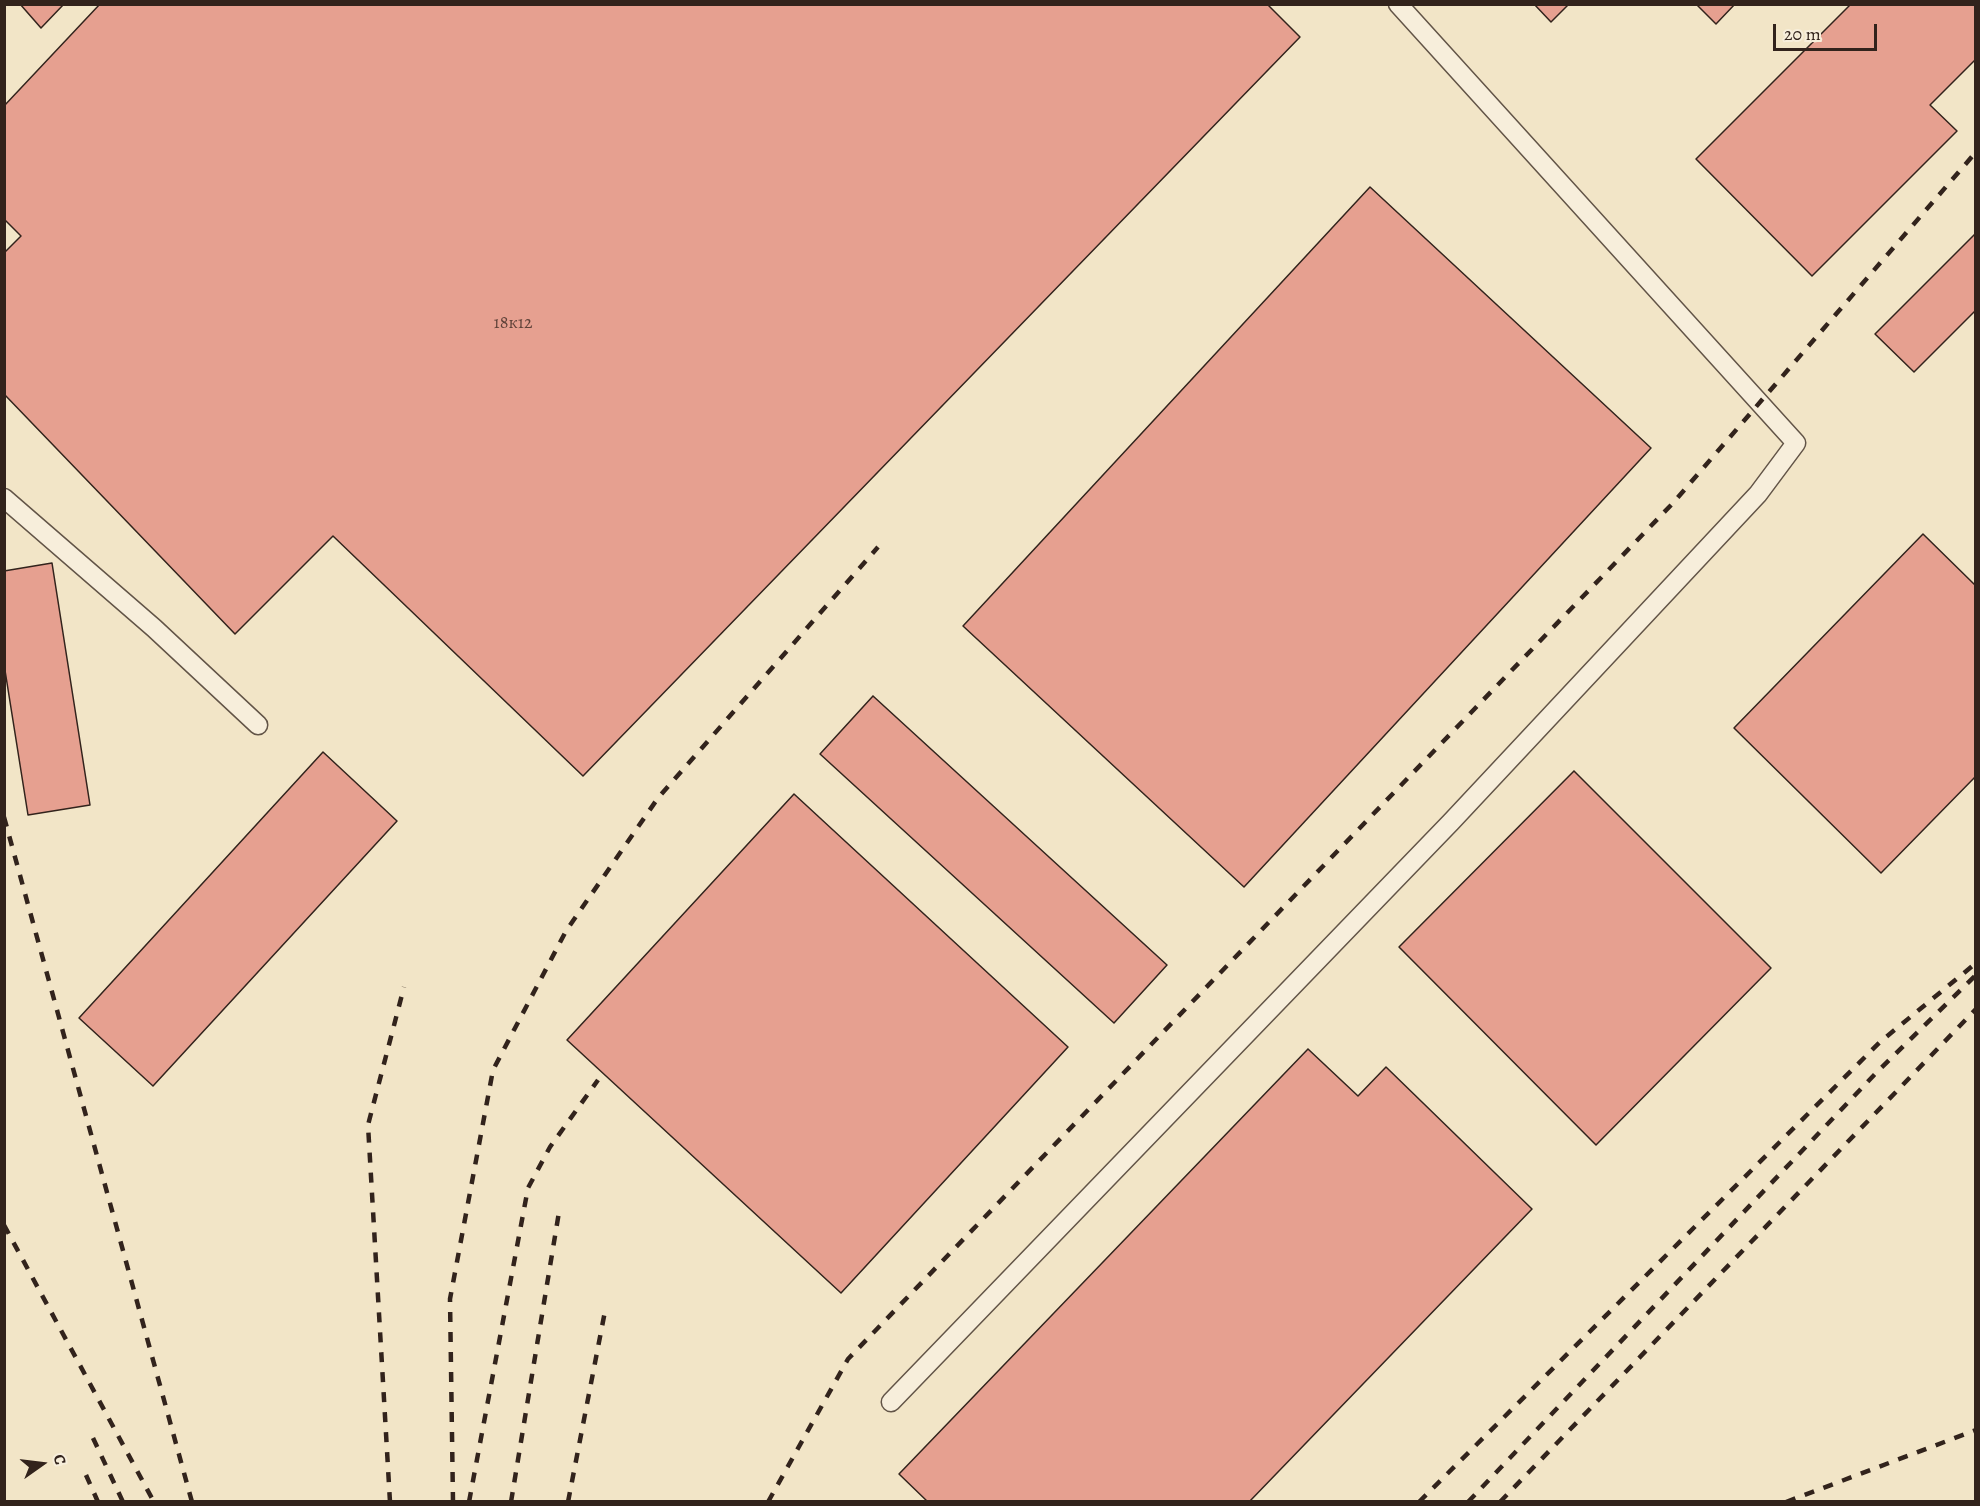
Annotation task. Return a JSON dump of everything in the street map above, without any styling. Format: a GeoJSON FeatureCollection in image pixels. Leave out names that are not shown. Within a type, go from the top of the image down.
{"type":"FeatureCollection","features":[{"type":"Feature","properties":{"kind":"lane"},"geometry":{"type":"LineString","coordinates":[[891,1402],[1451,822],[1758,494],[1796,443],[1398,4]]}},
{"type":"Feature","properties":{"kind":"lane"},"geometry":{"type":"LineString","coordinates":[[4,498],[154,628],[258,725]]}},
{"type":"Feature","properties":{"kind":"building"},"geometry":{"type":"Polygon","coordinates":[[[20,4],[64,4],[41,28],[20,4]]]}},
{"type":"Feature","properties":{"kind":"building"},"geometry":{"type":"Polygon","coordinates":[[[100,4],[1267,4],[1300,37],[583,776],[333,536],[235,634],[4,394],[4,253],[21,236],[4,219],[4,106],[100,4]]]}},
{"type":"Feature","properties":{"kind":"building"},"geometry":{"type":"Polygon","coordinates":[[[1534,4],[1569,4],[1551,22],[1534,4]]]}},
{"type":"Feature","properties":{"kind":"building"},"geometry":{"type":"Polygon","coordinates":[[[1696,4],[1735,4],[1716,24],[1696,4]]]}},
{"type":"Feature","properties":{"kind":"building"},"geometry":{"type":"Polygon","coordinates":[[[1851,4],[1976,4],[1976,59],[1930,105],[1957,131],[1812,276],[1696,159],[1851,4]]]}},
{"type":"Feature","properties":{"kind":"building"},"geometry":{"type":"Polygon","coordinates":[[[1370,187],[1651,448],[1244,887],[963,626],[1370,187]]]}},
{"type":"Feature","properties":{"kind":"building"},"geometry":{"type":"Polygon","coordinates":[[[1976,233],[1976,310],[1914,372],[1875,334],[1976,233]]]}},
{"type":"Feature","properties":{"kind":"building"},"geometry":{"type":"Polygon","coordinates":[[[1923,534],[1976,586],[1976,776],[1881,873],[1734,728],[1923,534]]]}},
{"type":"Feature","properties":{"kind":"building"},"geometry":{"type":"Polygon","coordinates":[[[52,563],[90,805],[28,815],[4,664],[4,571],[52,563]]]}},
{"type":"Feature","properties":{"kind":"building"},"geometry":{"type":"Polygon","coordinates":[[[873,696],[1167,965],[1114,1023],[820,754],[873,696]]]}},
{"type":"Feature","properties":{"kind":"building"},"geometry":{"type":"Polygon","coordinates":[[[323,752],[397,821],[153,1086],[79,1018],[323,752]]]}},
{"type":"Feature","properties":{"kind":"building"},"geometry":{"type":"Polygon","coordinates":[[[1574,771],[1771,968],[1596,1145],[1399,947],[1574,771]]]}},
{"type":"Feature","properties":{"kind":"building"},"geometry":{"type":"Polygon","coordinates":[[[794,794],[1068,1047],[841,1293],[567,1040],[794,794]]]}},
{"type":"Feature","properties":{"kind":"building"},"geometry":{"type":"Polygon","coordinates":[[[1308,1049],[1358,1096],[1386,1067],[1532,1209],[1249,1502],[928,1502],[899,1474],[1308,1049]]]}},
{"type":"Feature","properties":{"kind":"railway"},"geometry":{"type":"LineString","coordinates":[[768,1502],[848,1359],[1673,503],[1976,152]]}},
{"type":"Feature","properties":{"kind":"railway"},"geometry":{"type":"LineString","coordinates":[[453,1502],[450,1299],[493,1070],[566,931],[658,798],[878,547]]}},
{"type":"Feature","properties":{"kind":"railway"},"geometry":{"type":"LineString","coordinates":[[4,817],[192,1502]]}},
{"type":"Feature","properties":{"kind":"railway"},"geometry":{"type":"LineString","coordinates":[[1419,1502],[1880,1042],[1976,963]]}},
{"type":"Feature","properties":{"kind":"railway"},"geometry":{"type":"LineString","coordinates":[[1468,1502],[1876,1073],[1976,975]]}},
{"type":"Feature","properties":{"kind":"railway"},"geometry":{"type":"LineString","coordinates":[[390,1502],[368,1125],[404,987]]}},
{"type":"Feature","properties":{"kind":"railway"},"geometry":{"type":"LineString","coordinates":[[1500,1502],[1976,1009]]}},
{"type":"Feature","properties":{"kind":"railway"},"geometry":{"type":"LineString","coordinates":[[469,1502],[528,1188],[550,1147],[598,1080]]}},
{"type":"Feature","properties":{"kind":"railway"},"geometry":{"type":"LineString","coordinates":[[511,1502],[559,1212]]}},
{"type":"Feature","properties":{"kind":"railway"},"geometry":{"type":"LineString","coordinates":[[4,1225],[154,1502]]}},
{"type":"Feature","properties":{"kind":"railway"},"geometry":{"type":"LineString","coordinates":[[568,1502],[606,1306]]}},
{"type":"Feature","properties":{"kind":"railway"},"geometry":{"type":"LineString","coordinates":[[1786,1502],[1976,1430]]}},
{"type":"Feature","properties":{"kind":"railway"},"geometry":{"type":"LineString","coordinates":[[93,1438],[123,1502]]}},
{"type":"Feature","properties":{"kind":"railway"},"geometry":{"type":"LineString","coordinates":[[86,1475],[98,1502]]}}]}
